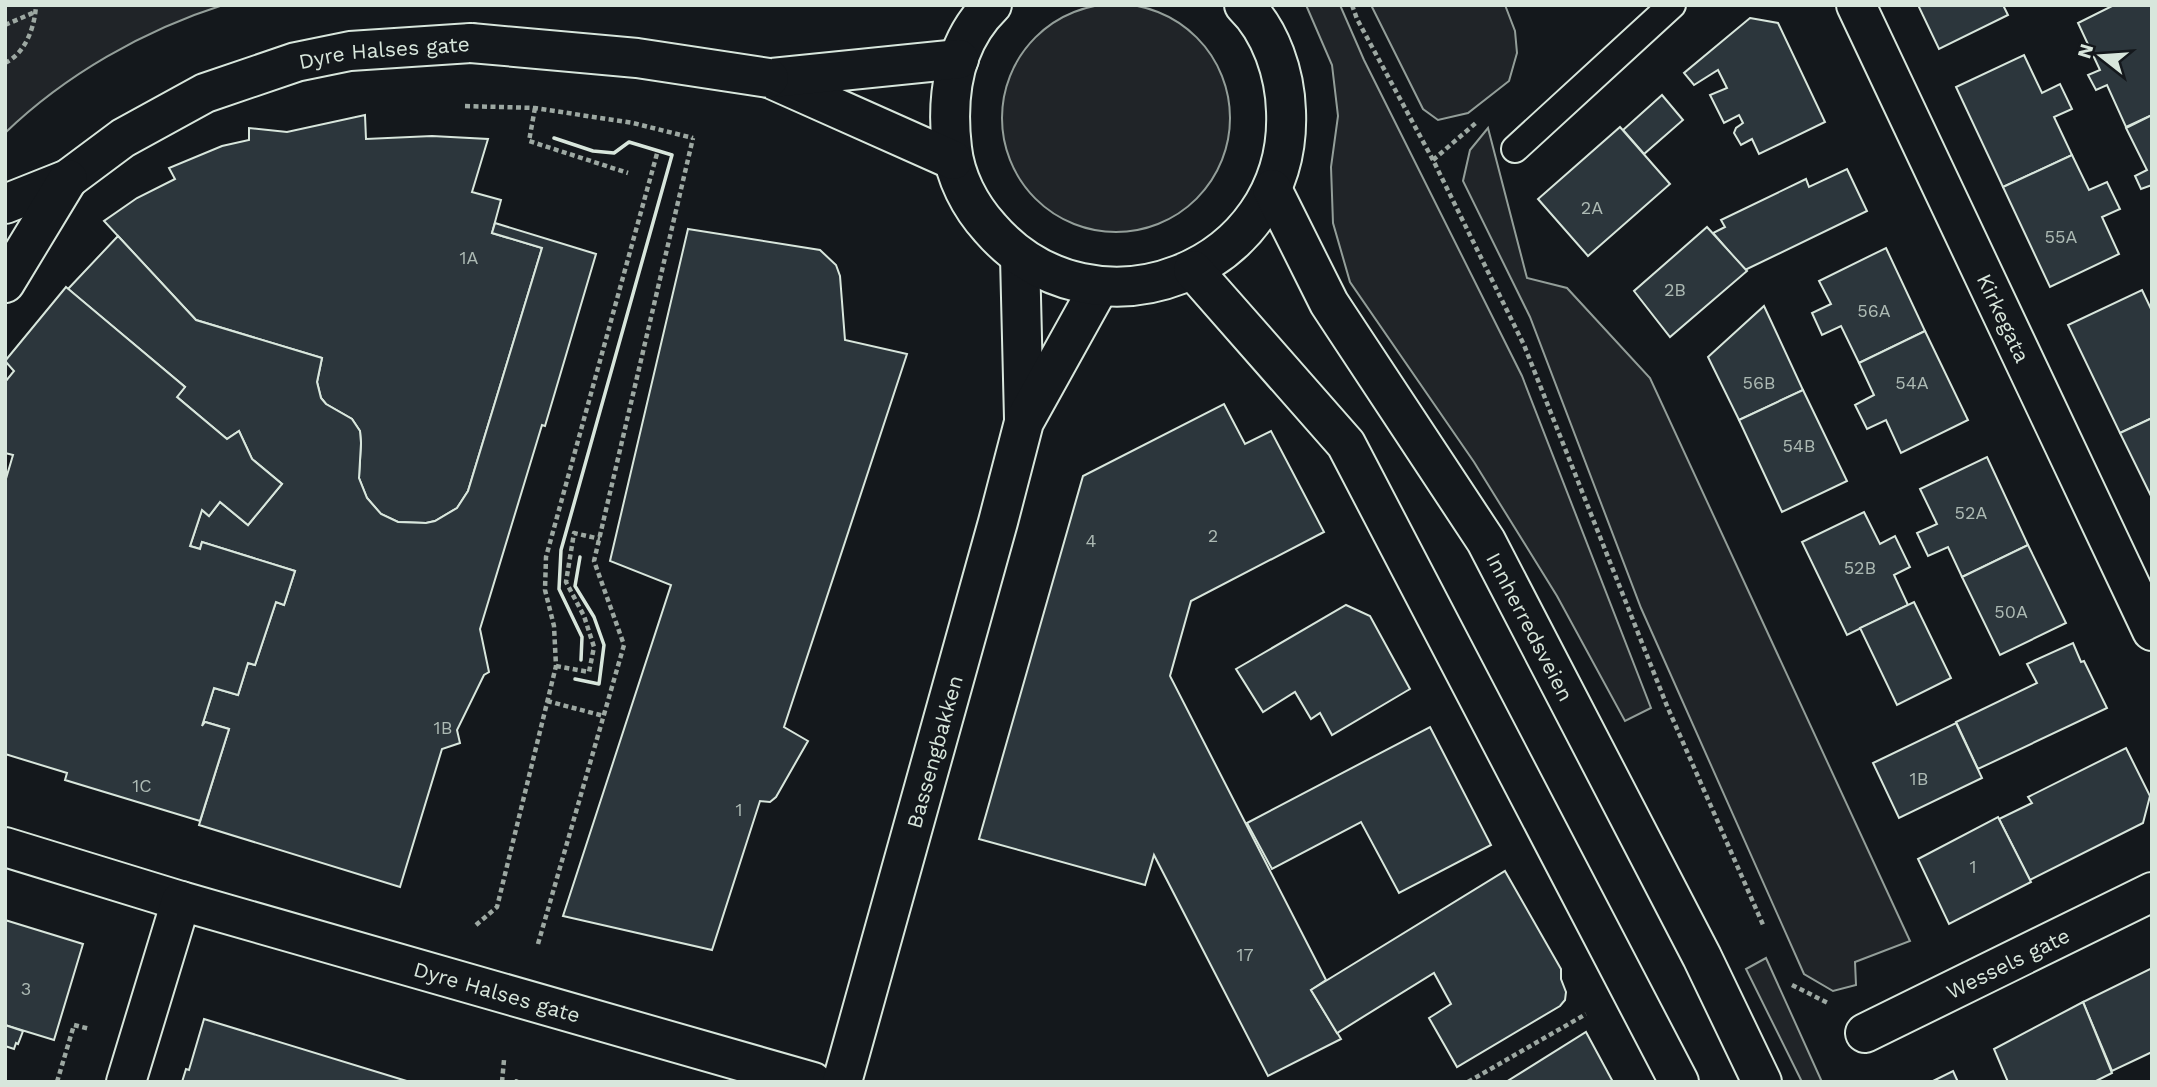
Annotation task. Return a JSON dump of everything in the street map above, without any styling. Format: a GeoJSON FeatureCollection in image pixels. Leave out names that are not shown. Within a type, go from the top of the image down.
{"type":"FeatureCollection","features":[{"type":"Feature","properties":{"kind":"main road"},"geometry":{"type":"LineString","coordinates":[[992,5],[973,30],[951,83],[948,119],[953,160],[964,190],[980,216],[1001,241],[1020,257],[1055,276],[1099,287],[1130,287],[1162,282],[1193,270],[1234,242],[1248,228],[1272,189],[1283,159],[1287,131],[1285,90],[1270,46],[1260,26],[1244,5]]}},
{"type":"Feature","properties":{"kind":"main road","name":"Kirkegata"},"geometry":{"type":"LineString","coordinates":[[1856,5],[2152,631]]}},
{"type":"Feature","properties":{"kind":"main road","name":"Dyre Halses gate"},"geometry":{"type":"LineString","coordinates":[[5,204],[68,179],[123,138],[205,93],[296,62],[351,51],[471,43],[637,58],[769,78],[959,59]]}},
{"type":"Feature","properties":{"kind":"main road","name":"Dyre Halses gate"},"geometry":{"type":"LineString","coordinates":[[769,78],[953,160]]}},
{"type":"Feature","properties":{"kind":"main road","name":"Dyre Halses gate"},"geometry":{"type":"LineString","coordinates":[[5,283],[68,179]]}},
{"type":"Feature","properties":{"kind":"main road","name":"Innherredsveien"},"geometry":{"type":"LineString","coordinates":[[1272,189],[1329,303],[1486,541],[1702,957],[1762,1082]]}},
{"type":"Feature","properties":{"kind":"main road","name":"Bassengbakken"},"geometry":{"type":"LineString","coordinates":[[1020,257],[1024,422]]}},
{"type":"Feature","properties":{"kind":"main road"},"geometry":{"type":"LineString","coordinates":[[1193,270],[1346,444],[1679,1082]]}},
{"type":"Feature","properties":{"kind":"main road","name":"Bassengbakken"},"geometry":{"type":"LineString","coordinates":[[842,1082],[1024,422],[1099,287]]}},
{"type":"Feature","properties":{"kind":"main road","name":"Dyre Halses gate"},"geometry":{"type":"LineString","coordinates":[[5,847],[181,901],[813,1082]]}},
{"type":"Feature","properties":{"kind":"main road","name":"Wessels gate"},"geometry":{"type":"LineString","coordinates":[[1864,1033],[2152,892]]}},
{"type":"Feature","properties":{"kind":"main road"},"geometry":{"type":"LineString","coordinates":[[126,1082],[181,901]]}},
{"type":"Feature","properties":{"kind":"lane"},"geometry":{"type":"LineString","coordinates":[[1515,149],[1672,5]]}},
{"type":"Feature","properties":{"kind":"path"},"geometry":{"type":"LineString","coordinates":[[1352,5],[1433,160],[1524,345],[1667,706],[1764,927]]}},
{"type":"Feature","properties":{"kind":"path"},"geometry":{"type":"LineString","coordinates":[[5,25],[35,8]]}},
{"type":"Feature","properties":{"kind":"path"},"geometry":{"type":"LineString","coordinates":[[5,63],[13,60],[24,45],[33,27],[35,8]]}},
{"type":"Feature","properties":{"kind":"path"},"geometry":{"type":"LineString","coordinates":[[465,106],[535,108],[633,123],[693,138],[594,561],[624,645],[538,944]]}},
{"type":"Feature","properties":{"kind":"path"},"geometry":{"type":"LineString","coordinates":[[535,108],[529,141],[628,173]]}},
{"type":"Feature","properties":{"kind":"path"},"geometry":{"type":"LineString","coordinates":[[476,925],[498,907],[556,666],[554,626],[545,590],[546,556],[658,150]]}},
{"type":"Feature","properties":{"kind":"path"},"geometry":{"type":"LineString","coordinates":[[556,666],[589,671],[594,647],[584,616],[566,582],[574,533],[600,539]]}},
{"type":"Feature","properties":{"kind":"path"},"geometry":{"type":"LineString","coordinates":[[547,701],[604,716]]}},
{"type":"Feature","properties":{"kind":"path"},"geometry":{"type":"LineString","coordinates":[[1468,1082],[1593,1010]]}},
{"type":"Feature","properties":{"kind":"path"},"geometry":{"type":"LineString","coordinates":[[502,1082],[504,1060]]}},
{"type":"Feature","properties":{"kind":"shaded area"},"geometry":{"type":"Polygon","coordinates":[[[1116,4],[1149,9],[1170,18],[1188,30],[1204,46],[1225,85],[1230,118],[1225,151],[1216,172],[1204,190],[1188,206],[1149,227],[1116,232],[1083,227],[1062,218],[1044,206],[1028,190],[1007,151],[1002,118],[1007,85],[1016,64],[1028,46],[1044,30],[1083,9],[1116,4]]]}},
{"type":"Feature","properties":{"kind":"shaded area"},"geometry":{"type":"Polygon","coordinates":[[[5,5],[223,5],[164,27],[107,57],[53,92],[5,133],[5,5]]]}},
{"type":"Feature","properties":{"kind":"shaded area"},"geometry":{"type":"Polygon","coordinates":[[[1306,5],[1340,5],[1364,60],[1522,376],[1651,708],[1625,721],[1557,596],[1474,462],[1350,282],[1333,223],[1331,167],[1338,116],[1332,65],[1306,5]]]}},
{"type":"Feature","properties":{"kind":"shaded area"},"geometry":{"type":"Polygon","coordinates":[[[1371,5],[1505,5],[1515,31],[1517,53],[1509,81],[1468,113],[1438,120],[1423,109],[1371,5]]]}},
{"type":"Feature","properties":{"kind":"shaded area"},"geometry":{"type":"Polygon","coordinates":[[[1488,128],[1527,278],[1567,288],[1650,378],[1910,941],[1855,962],[1856,985],[1833,991],[1804,974],[1641,608],[1530,317],[1463,181],[1470,150],[1488,128]]]}},
{"type":"Feature","properties":{"kind":"shaded area"},"geometry":{"type":"Polygon","coordinates":[[[1766,958],[1822,1082],[1802,1082],[1746,969],[1766,958]]]}},
{"type":"Feature","properties":{"kind":"building"},"geometry":{"type":"Polygon","coordinates":[[[1918,5],[2003,5],[2008,15],[1939,49],[1918,5]]]}},
{"type":"Feature","properties":{"kind":"building"},"geometry":{"type":"Polygon","coordinates":[[[2114,5],[2152,5],[2152,115],[2126,127],[2107,85],[2096,90],[2088,75],[2100,70],[2078,23],[2114,5]]]}},
{"type":"Feature","properties":{"kind":"building"},"geometry":{"type":"Polygon","coordinates":[[[1750,18],[1778,23],[1825,122],[1759,154],[1752,139],[1741,145],[1734,133],[1743,123],[1739,115],[1724,123],[1710,95],[1727,88],[1718,70],[1694,85],[1684,73],[1750,18]]]}},
{"type":"Feature","properties":{"kind":"building"},"geometry":{"type":"Polygon","coordinates":[[[2024,55],[2042,93],[2060,84],[2072,109],[2054,117],[2072,155],[2003,187],[1956,87],[2024,55]]]}},
{"type":"Feature","properties":{"kind":"building"},"geometry":{"type":"Polygon","coordinates":[[[1662,95],[1683,120],[1644,154],[1623,130],[1662,95]]]}},
{"type":"Feature","properties":{"kind":"building"},"geometry":{"type":"Polygon","coordinates":[[[365,115],[366,139],[432,136],[488,139],[472,192],[501,200],[492,233],[542,248],[468,491],[457,508],[435,521],[426,523],[398,522],[381,514],[367,498],[359,478],[360,431],[352,419],[326,404],[321,398],[317,382],[322,358],[196,320],[104,221],[137,198],[175,179],[169,168],[222,146],[249,140],[249,128],[287,132],[365,115]]]}},
{"type":"Feature","properties":{"kind":"building"},"geometry":{"type":"Polygon","coordinates":[[[2152,115],[2152,185],[2141,189],[2135,176],[2147,170],[2126,128],[2152,115]]]}},
{"type":"Feature","properties":{"kind":"building"},"geometry":{"type":"Polygon","coordinates":[[[1620,127],[1670,184],[1588,256],[1538,199],[1620,127]]]}},
{"type":"Feature","properties":{"kind":"building"},"geometry":{"type":"Polygon","coordinates":[[[2072,155],[2089,190],[2107,182],[2120,209],[2102,217],[2119,254],[2050,287],[2003,187],[2072,155]]]}},
{"type":"Feature","properties":{"kind":"building"},"geometry":{"type":"Polygon","coordinates":[[[1847,169],[1867,211],[1745,270],[1713,233],[1725,227],[1721,220],[1806,179],[1809,187],[1847,169]]]}},
{"type":"Feature","properties":{"kind":"building"},"geometry":{"type":"Polygon","coordinates":[[[495,223],[596,254],[545,426],[542,425],[480,629],[489,672],[484,675],[457,730],[460,743],[442,749],[400,887],[199,825],[229,729],[205,722],[202,726],[214,688],[238,695],[248,663],[255,665],[276,602],[284,605],[295,571],[202,542],[200,549],[190,546],[202,510],[209,516],[220,502],[248,525],[282,484],[252,459],[239,431],[227,439],[177,397],[185,387],[68,289],[118,236],[196,320],[322,358],[317,382],[321,398],[326,404],[352,419],[360,431],[359,478],[367,498],[381,514],[398,522],[426,523],[435,521],[457,508],[468,491],[542,248],[492,233],[495,223]]]}},
{"type":"Feature","properties":{"kind":"building"},"geometry":{"type":"Polygon","coordinates":[[[1707,227],[1747,271],[1670,337],[1634,291],[1707,227]]]}},
{"type":"Feature","properties":{"kind":"building"},"geometry":{"type":"Polygon","coordinates":[[[688,229],[820,250],[836,265],[840,276],[845,340],[907,354],[784,727],[808,741],[776,797],[770,802],[760,801],[712,950],[563,916],[671,585],[610,561],[688,229]]]}},
{"type":"Feature","properties":{"kind":"building"},"geometry":{"type":"Polygon","coordinates":[[[1886,248],[1925,331],[1859,363],[1841,326],[1822,335],[1812,313],[1831,304],[1819,281],[1886,248]]]}},
{"type":"Feature","properties":{"kind":"building"},"geometry":{"type":"Polygon","coordinates":[[[66,287],[185,387],[177,397],[227,439],[239,431],[252,459],[282,484],[248,525],[220,502],[209,516],[202,510],[190,546],[200,549],[202,542],[295,571],[284,605],[276,602],[255,665],[248,663],[238,695],[214,688],[202,726],[205,722],[229,729],[200,821],[65,780],[67,773],[5,754],[5,482],[13,455],[5,453],[5,382],[14,371],[5,361],[66,287]]]}},
{"type":"Feature","properties":{"kind":"building"},"geometry":{"type":"Polygon","coordinates":[[[2142,290],[2152,311],[2152,418],[2120,433],[2068,325],[2142,290]]]}},
{"type":"Feature","properties":{"kind":"building"},"geometry":{"type":"Polygon","coordinates":[[[1764,306],[1803,390],[1739,420],[1708,357],[1764,306]]]}},
{"type":"Feature","properties":{"kind":"building"},"geometry":{"type":"Polygon","coordinates":[[[1925,331],[1968,420],[1901,453],[1886,420],[1867,429],[1855,405],[1874,395],[1859,363],[1925,331]]]}},
{"type":"Feature","properties":{"kind":"building"},"geometry":{"type":"Polygon","coordinates":[[[1803,390],[1847,481],[1782,512],[1739,420],[1803,390]]]}},
{"type":"Feature","properties":{"kind":"building"},"geometry":{"type":"Polygon","coordinates":[[[1224,404],[1245,444],[1271,431],[1324,532],[1191,601],[1170,676],[1326,980],[1311,990],[1341,1039],[1268,1076],[1154,855],[1145,885],[979,839],[1083,476],[1224,404]]]}},
{"type":"Feature","properties":{"kind":"building"},"geometry":{"type":"Polygon","coordinates":[[[2152,418],[2152,498],[2120,433],[2152,418]]]}},
{"type":"Feature","properties":{"kind":"building"},"geometry":{"type":"Polygon","coordinates":[[[1987,457],[2028,545],[1962,577],[1948,547],[1928,556],[1917,533],[1937,524],[1920,489],[1987,457]]]}},
{"type":"Feature","properties":{"kind":"building"},"geometry":{"type":"Polygon","coordinates":[[[1864,512],[1880,544],[1895,536],[1910,567],[1894,575],[1908,605],[1847,635],[1802,542],[1864,512]]]}},
{"type":"Feature","properties":{"kind":"building"},"geometry":{"type":"Polygon","coordinates":[[[2028,545],[2066,623],[2000,655],[1962,577],[2028,545]]]}},
{"type":"Feature","properties":{"kind":"building"},"geometry":{"type":"Polygon","coordinates":[[[1914,602],[1951,678],[1897,705],[1860,628],[1914,602]]]}},
{"type":"Feature","properties":{"kind":"building"},"geometry":{"type":"Polygon","coordinates":[[[1346,605],[1370,616],[1410,689],[1332,735],[1320,713],[1311,719],[1295,692],[1263,712],[1236,669],[1346,605]]]}},
{"type":"Feature","properties":{"kind":"building"},"geometry":{"type":"Polygon","coordinates":[[[2073,643],[2107,708],[1978,769],[1956,722],[2037,683],[2027,664],[2073,643]]]}},
{"type":"Feature","properties":{"kind":"building"},"geometry":{"type":"Polygon","coordinates":[[[1956,723],[1982,778],[1899,818],[1873,763],[1956,723]]]}},
{"type":"Feature","properties":{"kind":"building"},"geometry":{"type":"Polygon","coordinates":[[[1430,727],[1491,845],[1399,893],[1361,822],[1272,869],[1247,823],[1430,727]]]}},
{"type":"Feature","properties":{"kind":"building"},"geometry":{"type":"Polygon","coordinates":[[[2126,748],[2150,796],[2143,823],[2030,880],[1999,819],[2032,803],[2028,797],[2126,748]]]}},
{"type":"Feature","properties":{"kind":"building"},"geometry":{"type":"Polygon","coordinates":[[[1998,817],[2031,882],[1949,924],[1918,859],[1998,817]]]}},
{"type":"Feature","properties":{"kind":"building"},"geometry":{"type":"Polygon","coordinates":[[[1505,871],[1561,969],[1561,979],[1566,992],[1565,1000],[1560,1006],[1457,1067],[1429,1018],[1451,1004],[1434,973],[1337,1033],[1311,990],[1505,871]]]}},
{"type":"Feature","properties":{"kind":"building"},"geometry":{"type":"Polygon","coordinates":[[[5,920],[83,944],[54,1040],[5,1025],[5,920]]]}},
{"type":"Feature","properties":{"kind":"building"},"geometry":{"type":"Polygon","coordinates":[[[2152,968],[2152,1052],[2112,1071],[2083,1002],[2152,968]]]}},
{"type":"Feature","properties":{"kind":"building"},"geometry":{"type":"Polygon","coordinates":[[[2083,1002],[2112,1073],[2094,1082],[2008,1082],[1994,1049],[2083,1002]]]}},
{"type":"Feature","properties":{"kind":"building"},"geometry":{"type":"Polygon","coordinates":[[[204,1019],[410,1082],[182,1082],[186,1069],[189,1070],[204,1019]]]}},
{"type":"Feature","properties":{"kind":"building"},"geometry":{"type":"Polygon","coordinates":[[[5,1025],[23,1031],[14,1049],[5,1046],[5,1025]]]}},
{"type":"Feature","properties":{"kind":"building"},"geometry":{"type":"Polygon","coordinates":[[[1586,1032],[1613,1082],[1506,1082],[1586,1032]]]}},
{"type":"Feature","properties":{"kind":"building"},"geometry":{"type":"Polygon","coordinates":[[[1953,1071],[1958,1082],[1931,1082],[1953,1071]]]}},
{"type":"Feature","properties":{"kind":"wall"},"geometry":{"type":"LineString","coordinates":[[554,138],[593,151],[614,153],[629,142],[672,155],[561,550],[559,589],[582,637],[581,660]]}},
{"type":"Feature","properties":{"kind":"wall"},"geometry":{"type":"LineString","coordinates":[[575,679],[599,684],[604,645],[594,617],[575,586],[580,557]]}}]}
